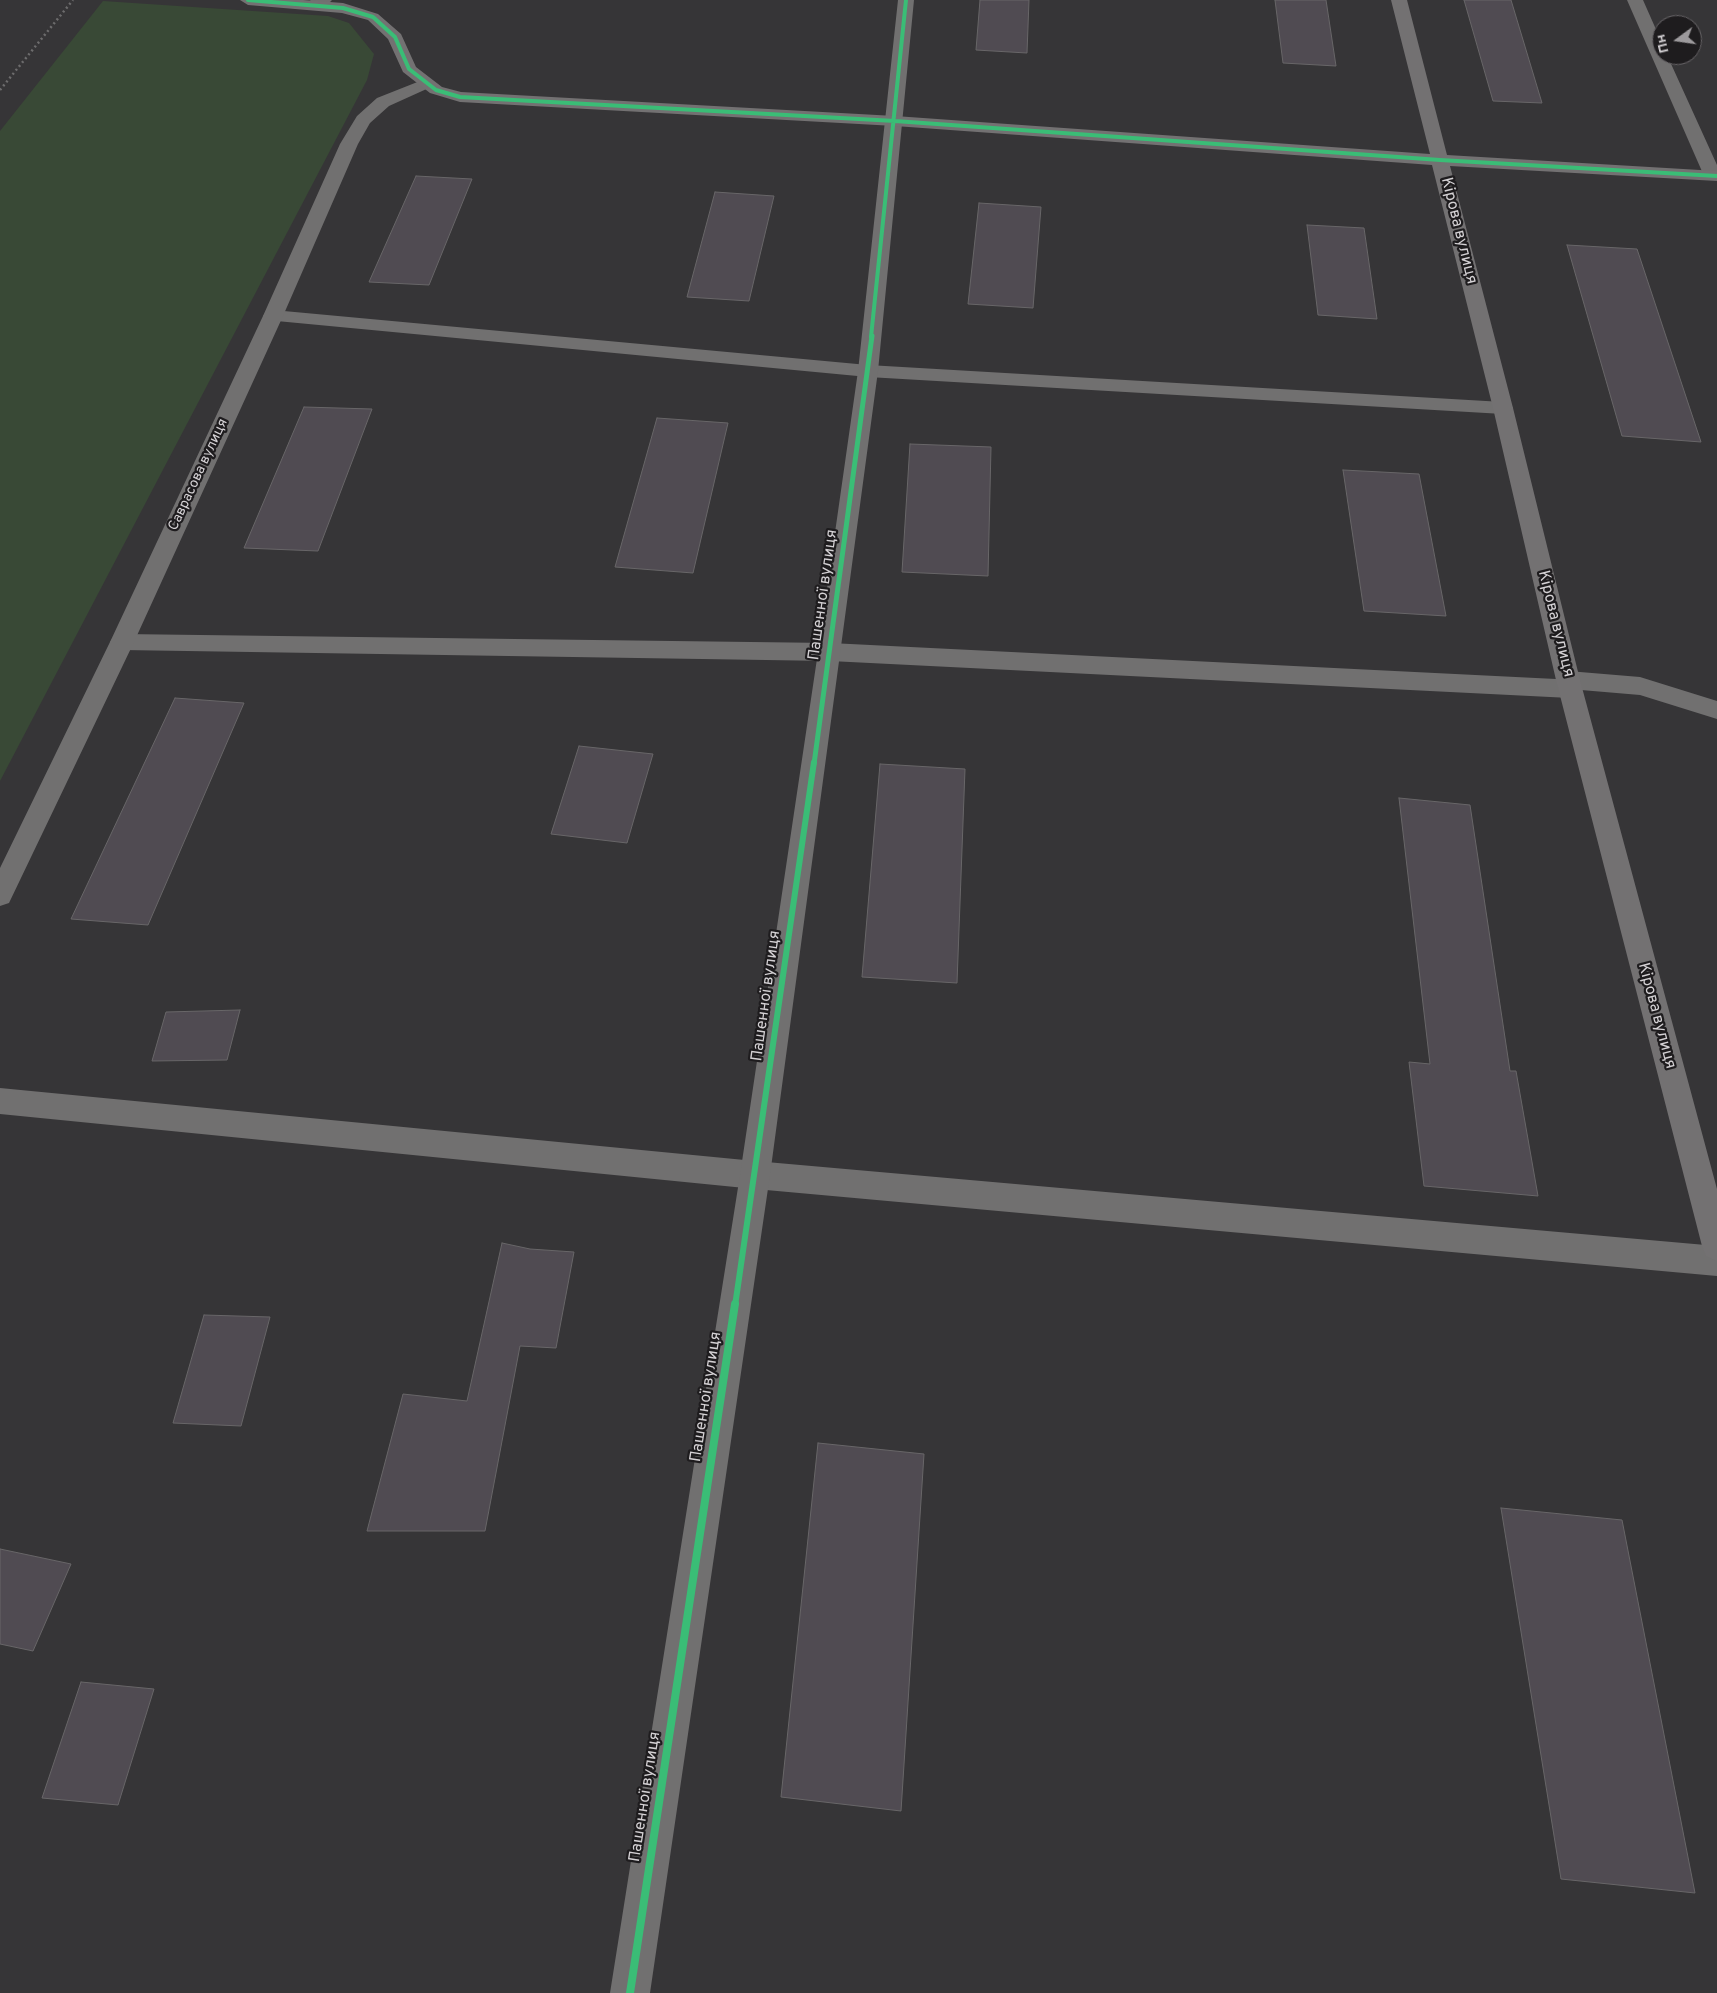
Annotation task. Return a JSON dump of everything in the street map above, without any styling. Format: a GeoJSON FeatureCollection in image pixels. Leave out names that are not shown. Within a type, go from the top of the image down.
{"type":"FeatureCollection","features":[{"type":"Feature","properties":{"kind":"street"},"geometry":{"type":"LineString","coordinates":[[248,0],[318,3],[344,8],[373,17],[395,37],[408,69],[425,84],[436,90],[460,97],[895,121],[1440,160],[1715,176],[1635,0]]}},
{"type":"Feature","properties":{"kind":"street","name":"Пашенної вулиця"},"geometry":{"type":"LineString","coordinates":[[630,1993],[755,1175],[830,652],[868,371],[906,0]]}},
{"type":"Feature","properties":{"kind":"street","name":"Кірова вулиця"},"geometry":{"type":"LineString","coordinates":[[1399,0],[1503,408],[1569,684],[1717,1246]]}},
{"type":"Feature","properties":{"kind":"street","name":"Саврасова вулиця"},"geometry":{"type":"LineString","coordinates":[[0,894],[122,642],[273,316],[349,144],[363,120],[383,102],[425,84]]}},
{"type":"Feature","properties":{"kind":"street"},"geometry":{"type":"LineString","coordinates":[[273,316],[868,371],[1503,408]]}},
{"type":"Feature","properties":{"kind":"street"},"geometry":{"type":"LineString","coordinates":[[122,642],[830,652],[1640,686],[1717,710]]}},
{"type":"Feature","properties":{"kind":"street"},"geometry":{"type":"LineString","coordinates":[[0,1101],[755,1175],[1717,1261]]}},
{"type":"Feature","properties":{"kind":"green space"},"geometry":{"type":"Polygon","coordinates":[[[103,1],[328,16],[349,23],[374,54],[367,80],[0,781],[0,131],[103,1]]]}},
{"type":"Feature","properties":{"kind":"building"},"geometry":{"type":"Polygon","coordinates":[[[980,0],[1029,0],[1027,53],[976,50],[980,0]]]}},
{"type":"Feature","properties":{"kind":"building"},"geometry":{"type":"Polygon","coordinates":[[[1275,0],[1326,0],[1336,66],[1283,63],[1275,0]]]}},
{"type":"Feature","properties":{"kind":"building"},"geometry":{"type":"Polygon","coordinates":[[[1464,0],[1511,0],[1542,103],[1493,101],[1464,0]]]}},
{"type":"Feature","properties":{"kind":"building"},"geometry":{"type":"Polygon","coordinates":[[[416,176],[472,179],[429,285],[369,282],[416,176]]]}},
{"type":"Feature","properties":{"kind":"building"},"geometry":{"type":"Polygon","coordinates":[[[715,192],[774,196],[749,301],[687,297],[715,192]]]}},
{"type":"Feature","properties":{"kind":"building"},"geometry":{"type":"Polygon","coordinates":[[[979,203],[1041,207],[1033,308],[968,304],[979,203]]]}},
{"type":"Feature","properties":{"kind":"building"},"geometry":{"type":"Polygon","coordinates":[[[1307,225],[1364,228],[1377,319],[1318,315],[1307,225]]]}},
{"type":"Feature","properties":{"kind":"building"},"geometry":{"type":"Polygon","coordinates":[[[1567,245],[1637,249],[1701,442],[1622,436],[1567,245]]]}},
{"type":"Feature","properties":{"kind":"building"},"geometry":{"type":"Polygon","coordinates":[[[304,407],[372,409],[318,551],[244,548],[304,407]]]}},
{"type":"Feature","properties":{"kind":"building"},"geometry":{"type":"Polygon","coordinates":[[[657,418],[728,423],[693,573],[615,567],[657,418]]]}},
{"type":"Feature","properties":{"kind":"building"},"geometry":{"type":"Polygon","coordinates":[[[910,444],[991,447],[988,576],[902,572],[910,444]]]}},
{"type":"Feature","properties":{"kind":"building"},"geometry":{"type":"Polygon","coordinates":[[[1343,470],[1419,474],[1446,616],[1364,611],[1343,470]]]}},
{"type":"Feature","properties":{"kind":"building"},"geometry":{"type":"Polygon","coordinates":[[[175,698],[244,703],[148,925],[71,919],[175,698]]]}},
{"type":"Feature","properties":{"kind":"building"},"geometry":{"type":"Polygon","coordinates":[[[579,746],[653,754],[627,843],[551,834],[579,746]]]}},
{"type":"Feature","properties":{"kind":"building"},"geometry":{"type":"Polygon","coordinates":[[[880,764],[965,769],[957,983],[862,977],[880,764]]]}},
{"type":"Feature","properties":{"kind":"building"},"geometry":{"type":"Polygon","coordinates":[[[1399,798],[1470,805],[1510,1071],[1516,1071],[1538,1196],[1424,1186],[1409,1062],[1430,1064],[1399,798]]]}},
{"type":"Feature","properties":{"kind":"building"},"geometry":{"type":"Polygon","coordinates":[[[240,1010],[227,1060],[152,1061],[166,1012],[240,1010]]]}},
{"type":"Feature","properties":{"kind":"building"},"geometry":{"type":"Polygon","coordinates":[[[502,1243],[530,1249],[574,1252],[556,1348],[520,1346],[485,1531],[367,1531],[403,1394],[467,1401],[502,1243]]]}},
{"type":"Feature","properties":{"kind":"building"},"geometry":{"type":"Polygon","coordinates":[[[204,1315],[270,1317],[241,1426],[173,1423],[204,1315]]]}},
{"type":"Feature","properties":{"kind":"building"},"geometry":{"type":"Polygon","coordinates":[[[818,1443],[924,1454],[901,1811],[781,1797],[818,1443]]]}},
{"type":"Feature","properties":{"kind":"building"},"geometry":{"type":"Polygon","coordinates":[[[1501,1508],[1622,1520],[1695,1893],[1561,1879],[1501,1508]]]}},
{"type":"Feature","properties":{"kind":"building"},"geometry":{"type":"Polygon","coordinates":[[[0,1549],[71,1564],[33,1651],[0,1644],[0,1549]]]}},
{"type":"Feature","properties":{"kind":"building"},"geometry":{"type":"Polygon","coordinates":[[[81,1682],[154,1689],[118,1805],[42,1798],[81,1682]]]}},
{"type":"Feature","properties":{"kind":"railway"},"geometry":{"type":"LineString","coordinates":[[0,90],[73,0]]}},
{"type":"Feature","properties":{"kind":"cycle path"},"geometry":{"type":"LineString","coordinates":[[248,0],[343,8],[373,17],[395,37],[409,69],[436,90],[460,97],[895,121],[1440,160],[1717,176]]}},
{"type":"Feature","properties":{"kind":"cycle path"},"geometry":{"type":"LineString","coordinates":[[630,1993],[755,1175],[830,652],[868,371],[906,0]]}}]}
